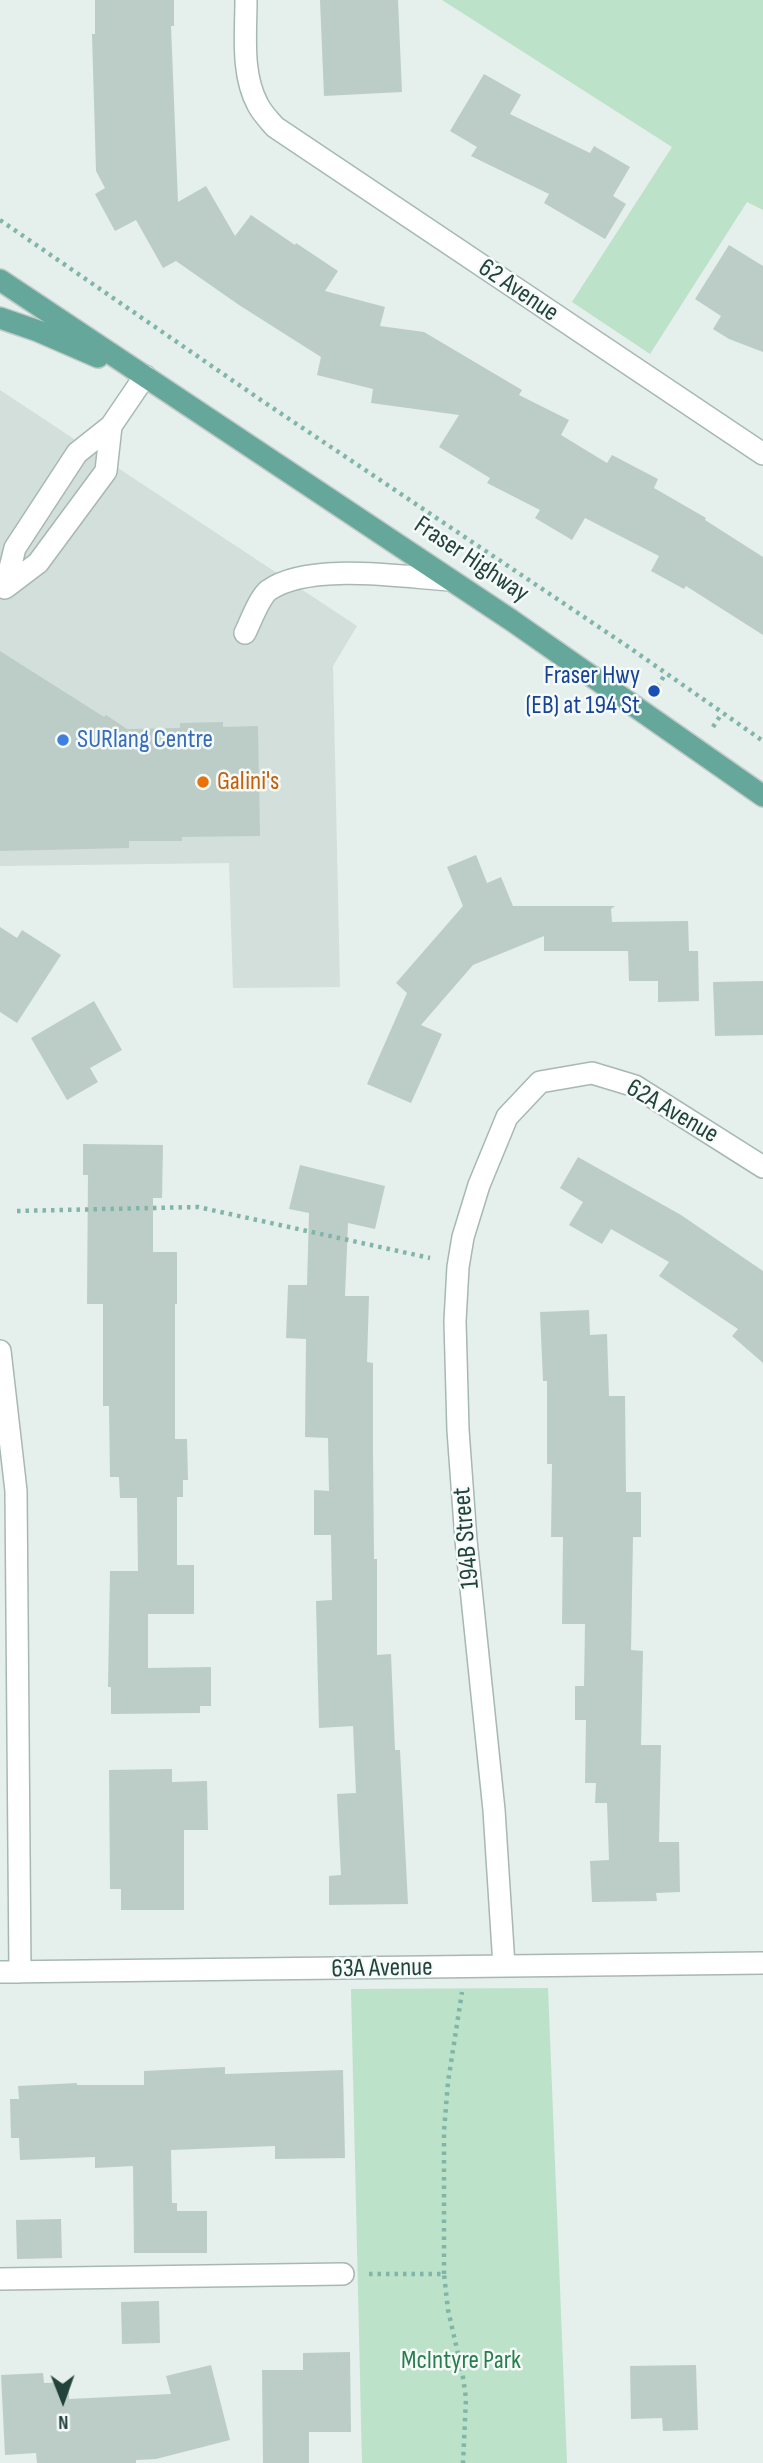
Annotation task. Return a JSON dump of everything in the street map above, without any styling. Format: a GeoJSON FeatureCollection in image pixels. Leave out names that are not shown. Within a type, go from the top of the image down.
{"type":"FeatureCollection","features":[{"type":"Feature","properties":{"kind":"main road","name":"Fraser Highway"},"geometry":{"type":"LineString","coordinates":[[0,280],[450,580],[763,796]]}},
{"type":"Feature","properties":{"kind":"main road","name":"Fraser Highway"},"geometry":{"type":"LineString","coordinates":[[0,318],[145,376]]}},
{"type":"Feature","properties":{"kind":"street","name":"62 Avenue"},"geometry":{"type":"LineString","coordinates":[[246,0],[249,84],[258,106],[275,127],[763,454]]}},
{"type":"Feature","properties":{"kind":"street"},"geometry":{"type":"LineString","coordinates":[[111,426],[106,471],[38,563],[5,587],[15,548],[77,453],[111,426],[145,376]]}},
{"type":"Feature","properties":{"kind":"street"},"geometry":{"type":"LineString","coordinates":[[245,632],[267,591],[297,578],[337,573],[450,580]]}},
{"type":"Feature","properties":{"kind":"street","name":"62A Avenue"},"geometry":{"type":"LineString","coordinates":[[507,1117],[540,1082],[592,1073],[635,1086],[763,1167]]}},
{"type":"Feature","properties":{"kind":"street","name":"194B Street"},"geometry":{"type":"LineString","coordinates":[[504,1966],[494,1810],[465,1527],[458,1430],[455,1321],[458,1267],[463,1237],[479,1185],[507,1117]]}},
{"type":"Feature","properties":{"kind":"street"},"geometry":{"type":"LineString","coordinates":[[0,1351],[3,1404],[16,1490],[10,1972]]}},
{"type":"Feature","properties":{"kind":"street","name":"63A Avenue"},"geometry":{"type":"LineString","coordinates":[[10,1972],[763,1963]]}},
{"type":"Feature","properties":{"kind":"street"},"geometry":{"type":"LineString","coordinates":[[0,2279],[343,2274]]}},
{"type":"Feature","properties":{"kind":"path"},"geometry":{"type":"LineString","coordinates":[[0,220],[763,741]]}},
{"type":"Feature","properties":{"kind":"path"},"geometry":{"type":"LineString","coordinates":[[17,1211],[198,1207],[430,1258]]}},
{"type":"Feature","properties":{"kind":"path"},"geometry":{"type":"LineString","coordinates":[[462,1991],[448,2081],[444,2131],[444,2274],[448,2310],[466,2398],[463,2463]]}},
{"type":"Feature","properties":{"kind":"path"},"geometry":{"type":"LineString","coordinates":[[343,2274],[444,2274]]}},
{"type":"Feature","properties":{"kind":"shaded area","name":"SURlang Centre"},"geometry":{"type":"Polygon","coordinates":[[[0,390],[357,626],[333,666],[340,987],[233,988],[229,863],[0,866],[0,390]]]}},
{"type":"Feature","properties":{"kind":"green space"},"geometry":{"type":"Polygon","coordinates":[[[442,0],[763,0],[763,210],[747,202],[650,354],[572,302],[672,147],[442,0]]]}},
{"type":"Feature","properties":{"kind":"green space","name":"McIntyre Park"},"geometry":{"type":"Polygon","coordinates":[[[548,1988],[567,2463],[362,2463],[351,1989],[548,1988]]]}},
{"type":"Feature","properties":{"kind":"building"},"geometry":{"type":"Polygon","coordinates":[[[95,0],[174,0],[174,26],[171,26],[178,202],[206,186],[235,236],[251,215],[338,271],[325,291],[385,307],[380,326],[424,332],[522,390],[519,395],[569,420],[561,435],[607,463],[612,455],[658,479],[654,488],[706,518],[705,520],[763,557],[763,635],[686,586],[684,589],[651,571],[659,556],[585,518],[572,540],[535,518],[540,510],[487,483],[490,478],[439,447],[459,415],[371,403],[373,389],[317,375],[321,357],[176,261],[163,268],[136,220],[115,231],[95,194],[105,188],[96,171],[92,34],[95,34],[95,0]]]}},
{"type":"Feature","properties":{"kind":"building"},"geometry":{"type":"Polygon","coordinates":[[[320,0],[398,0],[402,92],[324,96],[320,0]]]}},
{"type":"Feature","properties":{"kind":"building"},"geometry":{"type":"Polygon","coordinates":[[[484,74],[521,95],[510,114],[590,153],[594,146],[630,167],[613,196],[626,204],[605,239],[544,203],[549,194],[471,156],[477,147],[450,131],[484,74]]]}},
{"type":"Feature","properties":{"kind":"building"},"geometry":{"type":"Polygon","coordinates":[[[729,245],[763,266],[763,352],[729,339],[713,329],[721,316],[695,299],[729,245]]]}},
{"type":"Feature","properties":{"kind":"building"},"geometry":{"type":"Polygon","coordinates":[[[0,651],[127,729],[180,728],[180,723],[223,722],[223,727],[258,726],[260,836],[129,841],[129,848],[0,851],[0,651]]]}},
{"type":"Feature","properties":{"kind":"building"},"geometry":{"type":"Polygon","coordinates":[[[476,855],[487,883],[501,877],[513,906],[615,906],[611,909],[612,922],[688,921],[689,951],[698,951],[699,1001],[658,1002],[658,981],[629,981],[628,951],[544,951],[544,936],[473,965],[421,1025],[442,1034],[411,1103],[367,1084],[407,993],[396,983],[463,906],[447,867],[476,855]]]}},
{"type":"Feature","properties":{"kind":"building"},"geometry":{"type":"Polygon","coordinates":[[[0,927],[17,938],[22,930],[61,955],[17,1023],[0,1012],[0,927]]]}},
{"type":"Feature","properties":{"kind":"building"},"geometry":{"type":"Polygon","coordinates":[[[763,981],[763,1035],[715,1036],[713,982],[763,981]]]}},
{"type":"Feature","properties":{"kind":"building"},"geometry":{"type":"Polygon","coordinates":[[[94,1001],[122,1050],[90,1068],[98,1082],[67,1100],[31,1038],[94,1001]]]}},
{"type":"Feature","properties":{"kind":"building"},"geometry":{"type":"Polygon","coordinates":[[[83,1144],[163,1145],[162,1198],[153,1198],[153,1252],[177,1252],[175,1439],[187,1439],[188,1480],[183,1480],[183,1497],[177,1497],[177,1565],[194,1565],[194,1614],[148,1614],[148,1668],[211,1667],[211,1706],[200,1706],[200,1713],[111,1714],[111,1687],[108,1687],[110,1571],[138,1571],[137,1498],[120,1498],[119,1477],[110,1477],[109,1406],[103,1406],[103,1304],[87,1304],[88,1175],[83,1175],[83,1144]]]}},
{"type":"Feature","properties":{"kind":"building"},"geometry":{"type":"Polygon","coordinates":[[[578,1157],[681,1215],[763,1271],[763,1363],[732,1336],[738,1329],[659,1276],[669,1262],[611,1229],[602,1244],[569,1225],[583,1202],[560,1188],[578,1157]]]}},
{"type":"Feature","properties":{"kind":"building"},"geometry":{"type":"Polygon","coordinates":[[[300,1165],[385,1186],[375,1229],[348,1223],[345,1296],[369,1296],[367,1362],[373,1363],[377,1655],[391,1654],[395,1750],[400,1750],[408,1904],[329,1905],[329,1876],[341,1875],[337,1794],[356,1793],[353,1726],[319,1728],[316,1601],[332,1600],[331,1535],[314,1535],[314,1490],[329,1491],[328,1438],[305,1437],[306,1339],[286,1338],[288,1285],[307,1285],[309,1213],[289,1209],[300,1165]]]}},
{"type":"Feature","properties":{"kind":"building"},"geometry":{"type":"Polygon","coordinates":[[[589,1310],[590,1335],[607,1334],[609,1396],[625,1396],[626,1492],[641,1492],[641,1537],[633,1537],[631,1650],[643,1651],[641,1745],[661,1745],[659,1842],[679,1842],[680,1892],[656,1893],[657,1901],[592,1902],[590,1861],[609,1860],[607,1803],[595,1803],[596,1783],[585,1783],[586,1720],[575,1720],[575,1686],[584,1686],[585,1624],[562,1624],[563,1537],[551,1537],[552,1464],[547,1464],[547,1381],[543,1381],[540,1312],[589,1310]]]}},
{"type":"Feature","properties":{"kind":"building"},"geometry":{"type":"Polygon","coordinates":[[[172,1769],[172,1782],[207,1781],[208,1830],[184,1830],[184,1910],[121,1910],[121,1889],[110,1889],[109,1770],[172,1769]]]}},
{"type":"Feature","properties":{"kind":"building"},"geometry":{"type":"Polygon","coordinates":[[[225,2067],[225,2074],[343,2070],[345,2158],[275,2159],[275,2146],[171,2150],[172,2203],[177,2203],[177,2211],[207,2211],[207,2253],[134,2253],[133,2166],[95,2168],[95,2157],[20,2160],[19,2138],[11,2138],[10,2099],[19,2099],[18,2086],[77,2083],[144,2085],[144,2071],[225,2067]]]}},
{"type":"Feature","properties":{"kind":"building"},"geometry":{"type":"Polygon","coordinates":[[[61,2219],[62,2258],[17,2259],[16,2220],[61,2219]]]}},
{"type":"Feature","properties":{"kind":"building"},"geometry":{"type":"Polygon","coordinates":[[[159,2301],[160,2343],[122,2344],[121,2302],[159,2301]]]}},
{"type":"Feature","properties":{"kind":"building"},"geometry":{"type":"Polygon","coordinates":[[[350,2352],[351,2432],[309,2432],[309,2463],[263,2463],[262,2370],[303,2370],[303,2353],[350,2352]]]}},
{"type":"Feature","properties":{"kind":"building"},"geometry":{"type":"Polygon","coordinates":[[[211,2365],[230,2440],[156,2459],[136,2460],[136,2463],[37,2463],[36,2453],[5,2455],[1,2375],[43,2373],[44,2383],[69,2382],[69,2399],[171,2394],[166,2376],[211,2365]]]}},
{"type":"Feature","properties":{"kind":"building"},"geometry":{"type":"Polygon","coordinates":[[[696,2365],[698,2430],[663,2431],[662,2418],[631,2419],[630,2366],[696,2365]]]}},
{"type":"Feature","properties":{"kind":"place","name":"Fraser Hwy (EB) at 194 St"},"geometry":{"type":"Point","coordinates":[654,691]}},
{"type":"Feature","properties":{"kind":"place","name":"SURlang Centre"},"geometry":{"type":"Point","coordinates":[63,740]}},
{"type":"Feature","properties":{"kind":"place","name":"Galini's"},"geometry":{"type":"Point","coordinates":[203,782]}}]}
